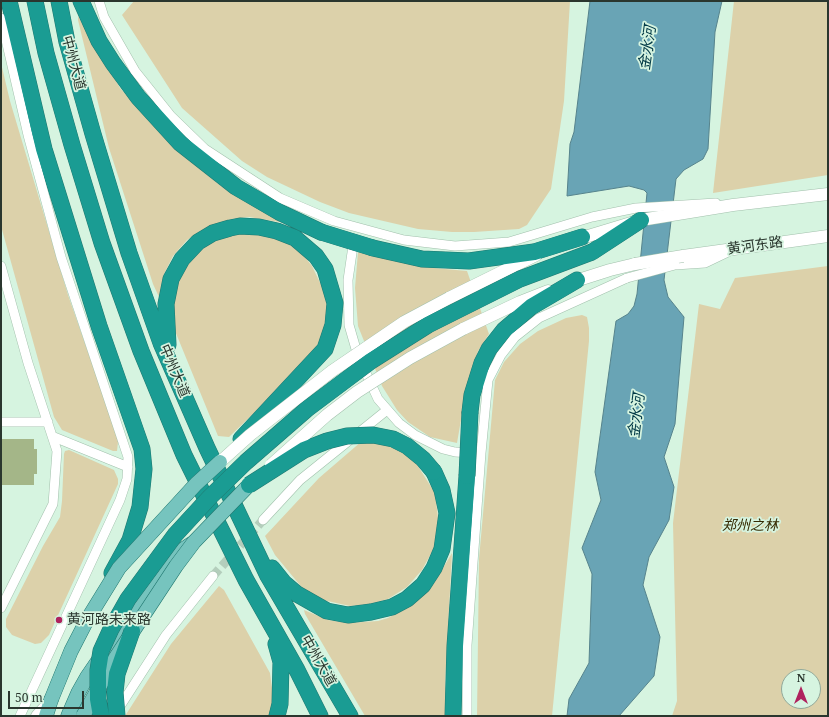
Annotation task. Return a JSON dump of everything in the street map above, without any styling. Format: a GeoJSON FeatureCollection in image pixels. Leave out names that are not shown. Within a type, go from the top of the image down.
{"type":"FeatureCollection","features":[{"type":"Feature","properties":{"kind":"highway"},"geometry":{"type":"LineString","coordinates":[[9,1],[44,149],[99,326],[142,449],[144,469],[140,506],[130,540],[87,620]]}},
{"type":"Feature","properties":{"kind":"highway","name":"中州大道"},"geometry":{"type":"LineString","coordinates":[[35,1],[46,54],[72,145],[102,243],[141,351],[184,455],[246,580],[320,716]]}},
{"type":"Feature","properties":{"kind":"highway","name":"中州大道"},"geometry":{"type":"LineString","coordinates":[[59,1],[67,42],[127,246],[169,361],[207,448],[268,576],[350,716]]}},
{"type":"Feature","properties":{"kind":"highway"},"geometry":{"type":"LineString","coordinates":[[80,1],[99,41],[113,63],[146,106],[180,143],[236,187],[279,212],[321,232],[373,248],[422,259],[470,261],[534,252],[582,237]]}},
{"type":"Feature","properties":{"kind":"highway"},"geometry":{"type":"LineString","coordinates":[[101,716],[98,699],[98,670],[101,651],[111,628],[128,599],[176,535],[210,497],[246,462],[307,409],[371,361],[428,326],[520,280],[592,252],[638,214]]}},
{"type":"Feature","properties":{"kind":"highway"},"geometry":{"type":"LineString","coordinates":[[169,361],[166,304],[171,279],[182,259],[198,242],[213,234],[240,226],[258,227],[277,231],[295,238],[316,256],[325,269],[335,303],[333,325],[325,349],[220,462]]}},
{"type":"Feature","properties":{"kind":"highway"},"geometry":{"type":"LineString","coordinates":[[453,716],[455,646],[472,395],[482,363],[489,349],[504,330],[532,307],[577,280]]}},
{"type":"Feature","properties":{"kind":"highway"},"geometry":{"type":"LineString","coordinates":[[250,485],[304,450],[327,441],[347,436],[373,435],[393,439],[407,446],[423,459],[434,472],[442,490],[446,513],[442,549],[434,568],[423,585],[407,599],[392,607],[348,614],[327,611],[297,594],[284,583],[254,547]]}},
{"type":"Feature","properties":{"kind":"highway"},"geometry":{"type":"LineString","coordinates":[[270,622],[281,662],[280,704],[277,716]]}},
{"type":"Feature","properties":{"kind":"highway"},"geometry":{"type":"LineString","coordinates":[[117,716],[115,698],[116,674],[132,631]]}},
{"type":"Feature","properties":{"kind":"main road"},"geometry":{"type":"LineString","coordinates":[[46,716],[71,651],[87,620],[119,568],[196,484],[250,434],[332,371],[404,322],[545,251],[638,214],[828,194]]}},
{"type":"Feature","properties":{"kind":"main road","name":"黄河东路"},"geometry":{"type":"LineString","coordinates":[[250,485],[301,438],[357,392],[410,358],[463,329],[520,302],[577,280],[635,264],[828,236]]}},
{"type":"Feature","properties":{"kind":"main road"},"geometry":{"type":"LineString","coordinates":[[83,716],[132,631],[194,542],[250,485]]}},
{"type":"Feature","properties":{"kind":"main road"},"geometry":{"type":"LineString","coordinates":[[68,716],[87,677],[166,561],[194,542]]}},
{"type":"Feature","properties":{"kind":"main road"},"geometry":{"type":"LineString","coordinates":[[37,716],[51,700]]}},
{"type":"Feature","properties":{"kind":"street"},"geometry":{"type":"LineString","coordinates":[[100,2],[104,17],[135,71],[171,116],[205,149],[280,198],[321,216],[356,227],[411,241],[455,246],[486,245],[509,242],[592,217],[638,214]]}},
{"type":"Feature","properties":{"kind":"street"},"geometry":{"type":"LineString","coordinates":[[1,18],[28,135],[61,257],[128,457],[127,478],[120,500],[20,716]]}},
{"type":"Feature","properties":{"kind":"street"},"geometry":{"type":"LineString","coordinates":[[356,227],[348,280],[350,325],[358,356],[368,381],[387,410],[404,427],[432,445],[455,452],[481,453]]}},
{"type":"Feature","properties":{"kind":"street"},"geometry":{"type":"LineString","coordinates":[[467,716],[467,645],[486,388],[501,355],[516,337],[539,318],[627,278],[675,265],[705,264],[734,249]]}},
{"type":"Feature","properties":{"kind":"street"},"geometry":{"type":"LineString","coordinates":[[1,266],[28,363],[54,437],[57,451],[53,504],[1,608]]}},
{"type":"Feature","properties":{"kind":"street"},"geometry":{"type":"LineString","coordinates":[[263,520],[300,480],[387,410]]}},
{"type":"Feature","properties":{"kind":"street"},"geometry":{"type":"LineString","coordinates":[[1,422],[48,422]]}},
{"type":"Feature","properties":{"kind":"street"},"geometry":{"type":"LineString","coordinates":[[54,437],[128,467]]}},
{"type":"Feature","properties":{"kind":"street"},"geometry":{"type":"LineString","coordinates":[[114,716],[166,635],[213,576]]}},
{"type":"Feature","properties":{"kind":"green space"},"geometry":{"type":"Polygon","coordinates":[[[134,1],[570,1],[564,101],[551,189],[527,225],[519,229],[474,232],[418,229],[349,213],[320,202],[267,177],[242,161],[182,108],[122,15],[134,1]]]}},
{"type":"Feature","properties":{"kind":"green space"},"geometry":{"type":"Polygon","coordinates":[[[734,1],[828,1],[828,175],[713,193],[734,1]]]}},
{"type":"Feature","properties":{"kind":"green space"},"geometry":{"type":"Polygon","coordinates":[[[78,16],[120,88],[171,145],[221,186],[285,223],[249,217],[232,219],[200,231],[187,240],[173,256],[164,274],[159,297],[153,284],[109,148],[78,16]]]}},
{"type":"Feature","properties":{"kind":"green space"},"geometry":{"type":"Polygon","coordinates":[[[1,63],[10,101],[68,295],[115,429],[118,442],[117,451],[113,451],[62,430],[54,417],[1,226],[1,63]]]}},
{"type":"Feature","properties":{"kind":"green space"},"geometry":{"type":"Polygon","coordinates":[[[236,234],[261,234],[289,244],[304,256],[312,266],[324,291],[327,307],[323,337],[311,358],[229,437],[218,436],[173,326],[173,293],[188,261],[211,242],[236,234]]]}},
{"type":"Feature","properties":{"kind":"green space"},"geometry":{"type":"Polygon","coordinates":[[[358,252],[423,267],[467,271],[489,334],[478,351],[467,385],[457,443],[430,437],[408,422],[397,410],[382,386],[358,326],[355,288],[358,252]]]}},
{"type":"Feature","properties":{"kind":"green space","name":"郑州之林"},"geometry":{"type":"Polygon","coordinates":[[[828,266],[828,716],[672,716],[677,701],[673,523],[699,304],[720,309],[735,278],[828,266]]]}},
{"type":"Feature","properties":{"kind":"green space"},"geometry":{"type":"Polygon","coordinates":[[[582,315],[587,317],[589,341],[552,716],[477,716],[479,559],[495,380],[504,362],[520,344],[538,331],[566,318],[582,315]]]}},
{"type":"Feature","properties":{"kind":"green space"},"geometry":{"type":"Polygon","coordinates":[[[362,441],[380,443],[401,451],[416,463],[435,493],[438,518],[434,548],[422,570],[407,587],[388,599],[370,604],[350,606],[323,600],[304,590],[275,555],[265,536],[319,478],[362,441]]]}},
{"type":"Feature","properties":{"kind":"green space"},"geometry":{"type":"Polygon","coordinates":[[[69,450],[114,470],[118,479],[118,484],[49,635],[41,643],[35,644],[12,635],[6,627],[6,619],[43,546],[60,517],[64,454],[65,451],[69,450]]]}},
{"type":"Feature","properties":{"kind":"green space"},"geometry":{"type":"Polygon","coordinates":[[[452,553],[445,684],[446,716],[365,716],[304,610],[328,620],[348,623],[378,621],[388,618],[408,607],[425,593],[434,583],[452,553]]]}},
{"type":"Feature","properties":{"kind":"green space"},"geometry":{"type":"Polygon","coordinates":[[[219,586],[224,590],[270,673],[273,695],[271,716],[125,716],[171,644],[219,586]]]}},
{"type":"Feature","properties":{"kind":"water","name":"金水河"},"geometry":{"type":"Polygon","coordinates":[[[590,1],[722,1],[715,32],[708,149],[703,159],[684,170],[676,179],[664,280],[668,297],[684,317],[675,424],[664,457],[674,487],[669,520],[649,557],[643,585],[660,637],[654,676],[619,716],[567,716],[569,699],[589,663],[592,574],[582,548],[601,500],[595,472],[616,321],[628,314],[634,306],[637,294],[647,193],[644,190],[629,186],[567,196],[570,144],[574,132],[590,1]]]}},
{"type":"Feature","properties":{"kind":"building"},"geometry":{"type":"Polygon","coordinates":[[[1,439],[34,439],[34,449],[37,449],[37,474],[34,474],[34,485],[1,485],[1,439]]]}},
{"type":"Feature","properties":{"kind":"tunnel"},"geometry":{"type":"LineString","coordinates":[[213,576],[263,520]]}},
{"type":"Feature","properties":{"kind":"place","name":"黄河路未来路"},"geometry":{"type":"Point","coordinates":[59,620]}}]}
